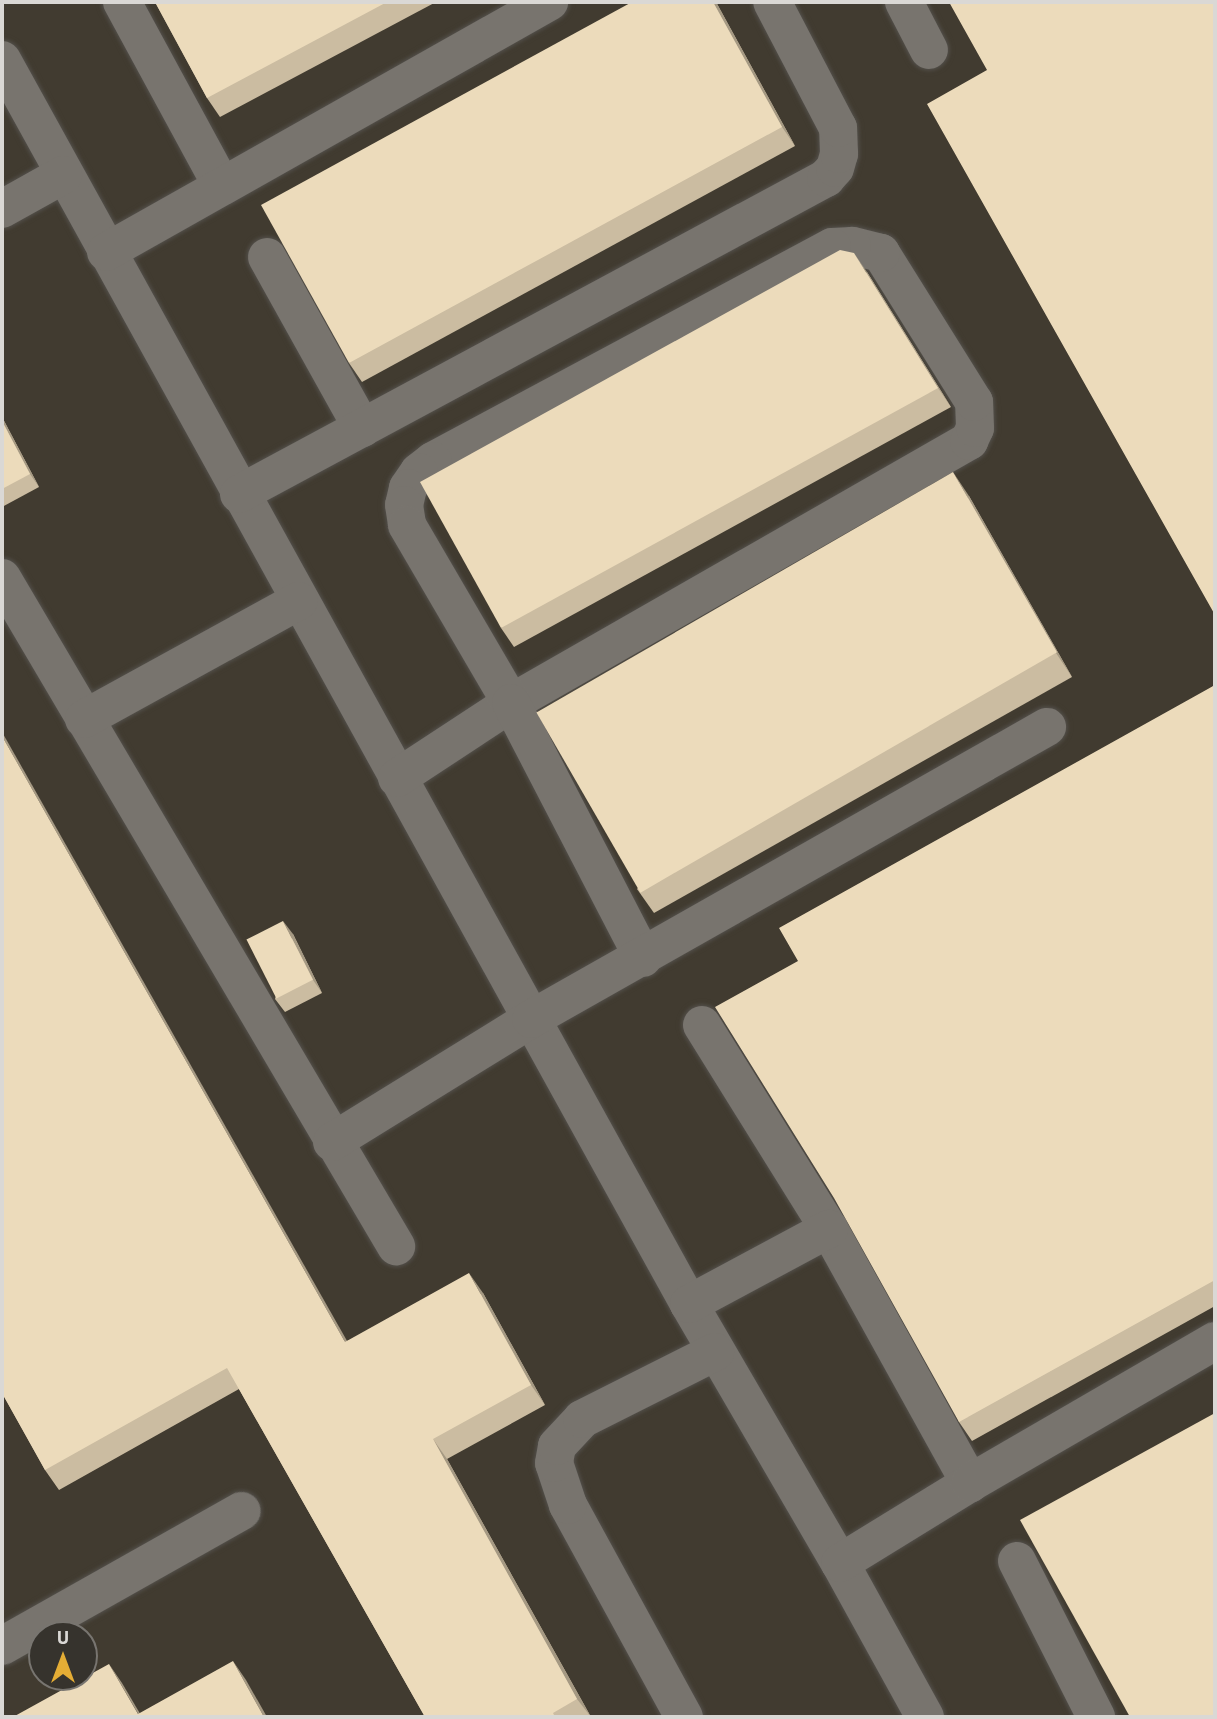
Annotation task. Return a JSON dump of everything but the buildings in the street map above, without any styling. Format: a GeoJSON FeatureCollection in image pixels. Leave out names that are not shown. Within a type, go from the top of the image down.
{"type":"FeatureCollection","features":[{"type":"Feature","properties":{"kind":"street"},"geometry":{"type":"LineString","coordinates":[[122,2],[222,186]]}},
{"type":"Feature","properties":{"kind":"street"},"geometry":{"type":"LineString","coordinates":[[106,252],[549,2]]}},
{"type":"Feature","properties":{"kind":"street"},"geometry":{"type":"LineString","coordinates":[[239,494],[826,178],[835,168],[839,154],[838,128],[772,2]]}},
{"type":"Feature","properties":{"kind":"street"},"geometry":{"type":"LineString","coordinates":[[904,2],[929,50]]}},
{"type":"Feature","properties":{"kind":"street"},"geometry":{"type":"LineString","coordinates":[[2,60],[239,494],[715,1352],[840,1563],[925,1717]]}},
{"type":"Feature","properties":{"kind":"street"},"geometry":{"type":"LineString","coordinates":[[2,209],[63,175]]}},
{"type":"Feature","properties":{"kind":"street"},"geometry":{"type":"LineString","coordinates":[[397,778],[511,703],[970,441],[975,428],[974,402],[881,253],[852,246],[832,247],[433,461],[419,472],[408,488],[404,505],[407,526],[511,703],[643,958]]}},
{"type":"Feature","properties":{"kind":"street"},"geometry":{"type":"LineString","coordinates":[[267,257],[362,428]]}},
{"type":"Feature","properties":{"kind":"street"},"geometry":{"type":"LineString","coordinates":[[2,578],[332,1142],[396,1246]]}},
{"type":"Feature","properties":{"kind":"street"},"geometry":{"type":"LineString","coordinates":[[84,719],[299,601]]}},
{"type":"Feature","properties":{"kind":"street"},"geometry":{"type":"LineString","coordinates":[[332,1142],[531,1019],[643,958],[1046,727]]}},
{"type":"Feature","properties":{"kind":"street"},"geometry":{"type":"LineString","coordinates":[[702,1025],[829,1229],[970,1483]]}},
{"type":"Feature","properties":{"kind":"street"},"geometry":{"type":"LineString","coordinates":[[689,1304],[829,1229]]}},
{"type":"Feature","properties":{"kind":"street"},"geometry":{"type":"LineString","coordinates":[[840,1563],[970,1483],[1215,1341]]}},
{"type":"Feature","properties":{"kind":"street"},"geometry":{"type":"LineString","coordinates":[[684,1717],[568,1505],[554,1464],[557,1446],[582,1419],[715,1352]]}},
{"type":"Feature","properties":{"kind":"street"},"geometry":{"type":"LineString","coordinates":[[2,1646],[242,1511]]}},
{"type":"Feature","properties":{"kind":"street"},"geometry":{"type":"LineString","coordinates":[[1017,1561],[1096,1717]]}},
{"type":"Feature","properties":{"kind":"shaded area"},"geometry":{"type":"Polygon","coordinates":[[[2,2],[1215,2],[1215,1717],[2,1717],[2,2]]]}}]}
